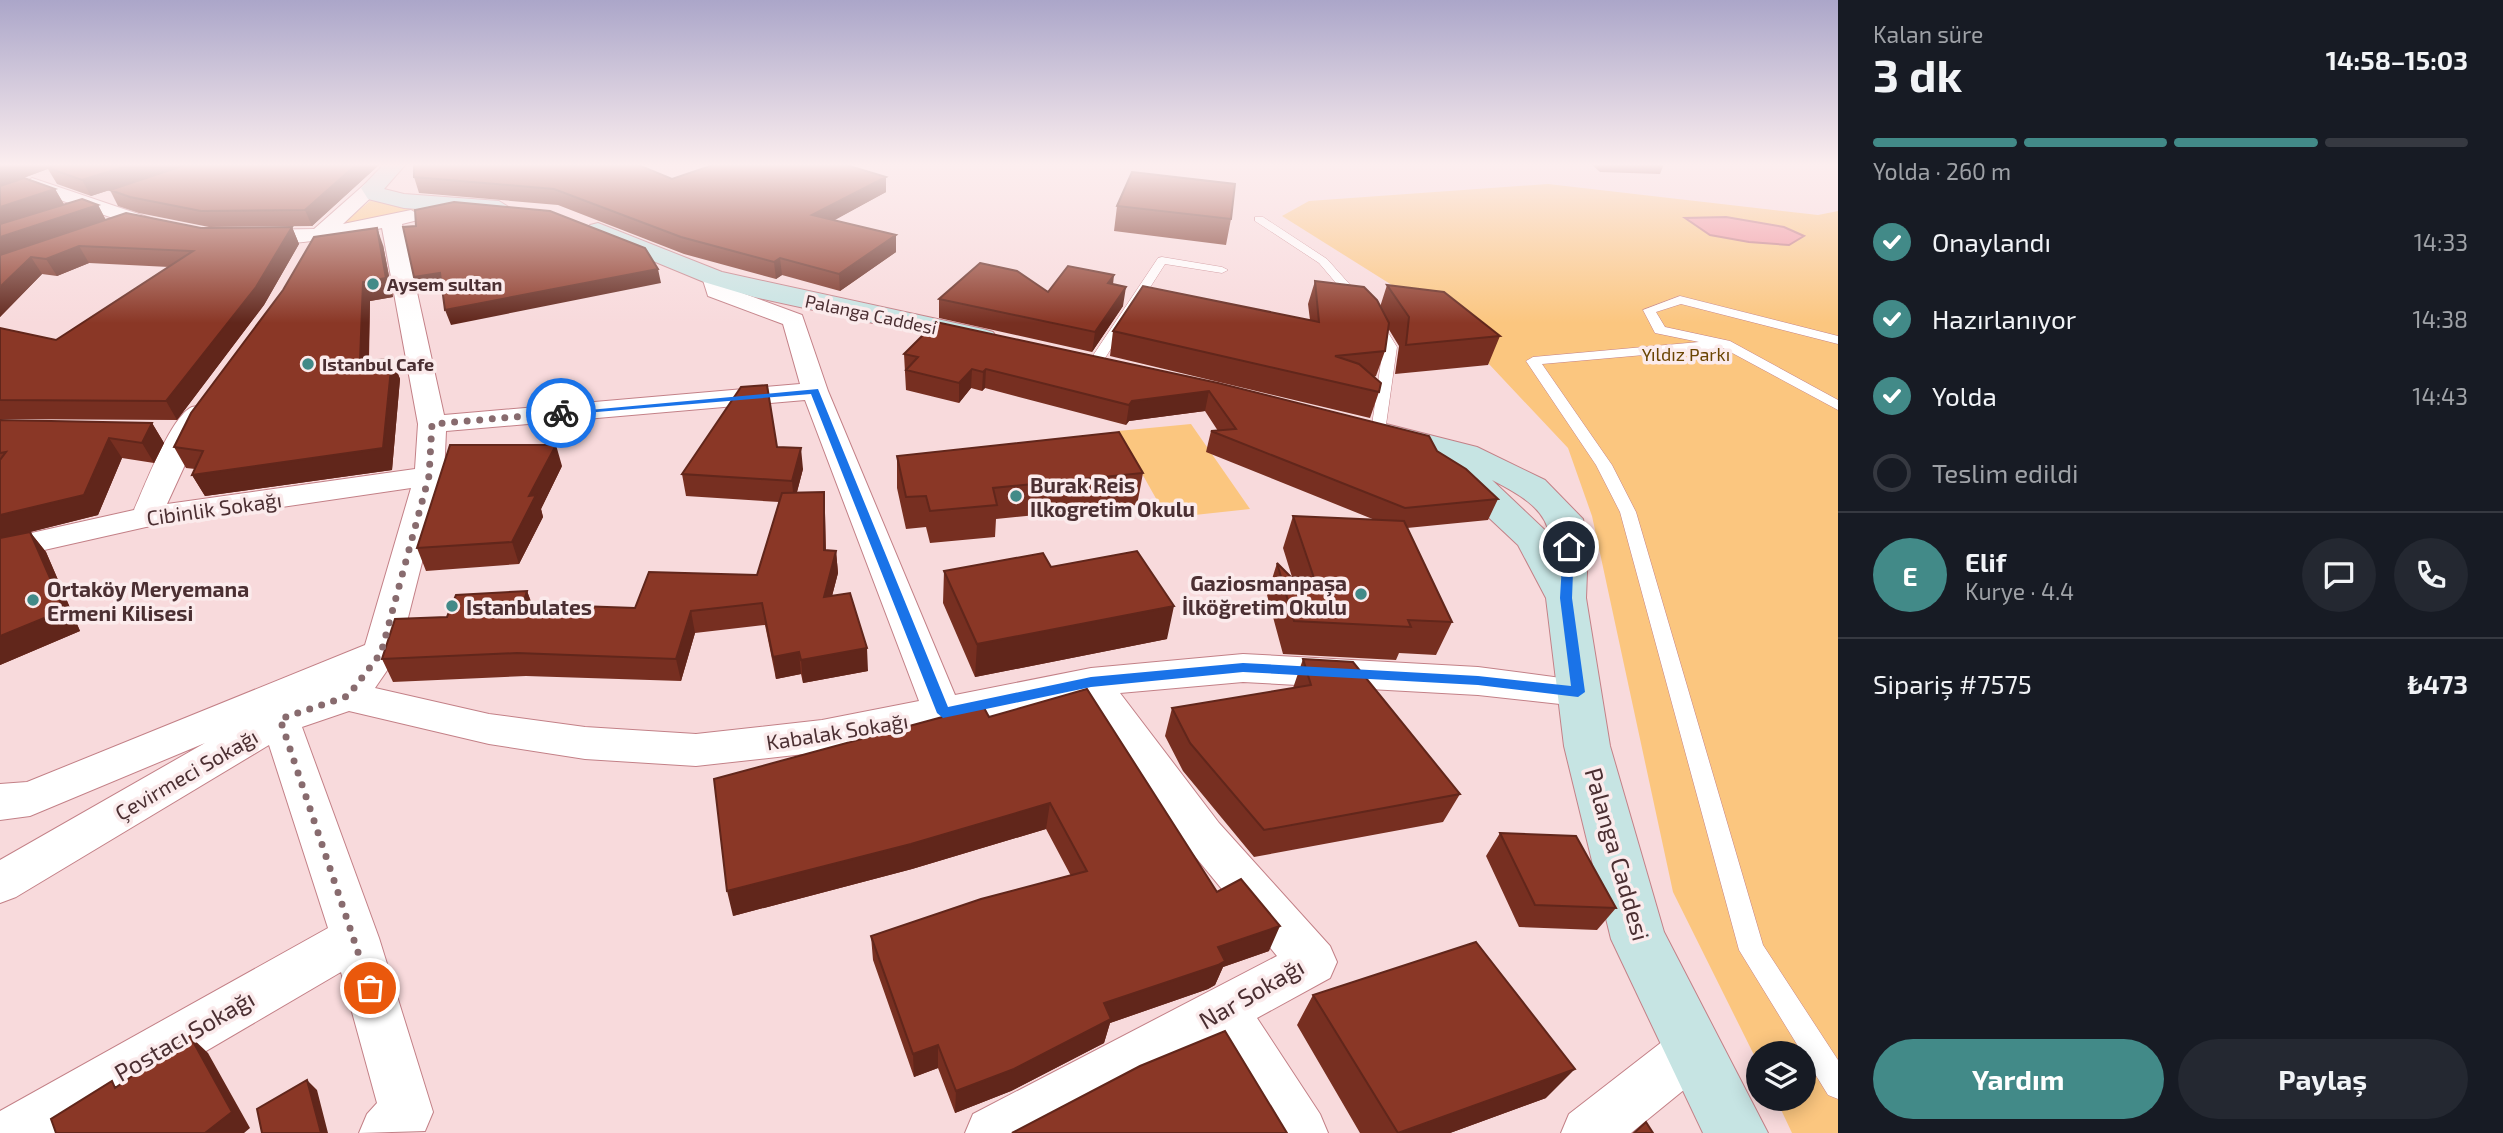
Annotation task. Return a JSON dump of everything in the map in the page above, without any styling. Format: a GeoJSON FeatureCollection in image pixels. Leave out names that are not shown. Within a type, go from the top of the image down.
{"type":"FeatureCollection","features":[{"type":"Feature","properties":{"kind":"main road","name":"Palanga Caddesi"},"geometry":{"type":"LineString","coordinates":[[571,220],[713,277],[763,291],[1004,342]]}},
{"type":"Feature","properties":{"kind":"main road"},"geometry":{"type":"LineString","coordinates":[[1082,360],[1122,369]]}},
{"type":"Feature","properties":{"kind":"main road","name":"Palanga Caddesi"},"geometry":{"type":"LineString","coordinates":[[1365,428],[1437,458],[1478,486],[1533,539],[1566,598],[1587,746],[1638,939],[1736,1133]]}},
{"type":"Feature","properties":{"kind":"street"},"geometry":{"type":"LineString","coordinates":[[123,217],[182,232]]}},
{"type":"Feature","properties":{"kind":"street"},"geometry":{"type":"LineString","coordinates":[[305,260],[318,235],[339,217]]}},
{"type":"Feature","properties":{"kind":"street"},"geometry":{"type":"LineString","coordinates":[[236,236],[318,235],[408,217]]}},
{"type":"Feature","properties":{"kind":"street"},"geometry":{"type":"LineString","coordinates":[[348,696],[381,653],[429,476],[432,424],[391,220]]}},
{"type":"Feature","properties":{"kind":"street"},"geometry":{"type":"LineString","coordinates":[[109,229],[133,221]]}},
{"type":"Feature","properties":{"kind":"street"},"geometry":{"type":"LineString","coordinates":[[713,277],[716,290],[794,320],[815,391],[943,713]]}},
{"type":"Feature","properties":{"kind":"street"},"geometry":{"type":"LineString","coordinates":[[146,517],[186,430],[217,391]]}},
{"type":"Feature","properties":{"kind":"street"},"geometry":{"type":"LineString","coordinates":[[432,424],[815,391]]}},
{"type":"Feature","properties":{"kind":"street"},"geometry":{"type":"LineString","coordinates":[[158,430],[186,430]]}},
{"type":"Feature","properties":{"kind":"street","name":"Cibinlik Sokağı"},"geometry":{"type":"LineString","coordinates":[[0,550],[146,517],[429,476]]}},
{"type":"Feature","properties":{"kind":"street"},"geometry":{"type":"LineString","coordinates":[[0,802],[30,799],[381,653]]}},
{"type":"Feature","properties":{"kind":"street","name":"Kabalak Sokağı"},"geometry":{"type":"LineString","coordinates":[[348,696],[489,729],[585,743],[696,750],[822,736],[1091,682],[1243,668],[1478,681],[1578,692]]}},
{"type":"Feature","properties":{"kind":"street","name":"Nar Sokağı"},"geometry":{"type":"LineString","coordinates":[[992,1133],[1313,962],[1204,836],[1091,682]]}},
{"type":"Feature","properties":{"kind":"street","name":"Çevirmeci Sokağı"},"geometry":{"type":"LineString","coordinates":[[0,883],[280,719],[348,696]]}},
{"type":"Feature","properties":{"kind":"street"},"geometry":{"type":"LineString","coordinates":[[280,719],[355,938],[406,1112],[386,1133]]}},
{"type":"Feature","properties":{"kind":"street","name":"Postacı Sokağı"},"geometry":{"type":"LineString","coordinates":[[0,1114],[14,1133],[355,938]]}},
{"type":"Feature","properties":{"kind":"street"},"geometry":{"type":"LineString","coordinates":[[1223,1011],[1301,1133]]}},
{"type":"Feature","properties":{"kind":"street"},"geometry":{"type":"LineString","coordinates":[[1588,1133],[1694,1049]]}},
{"type":"Feature","properties":{"kind":"lane"},"geometry":{"type":"LineString","coordinates":[[1259,219],[1322,261],[1376,321],[1390,347],[1365,428]]}},
{"type":"Feature","properties":{"kind":"lane"},"geometry":{"type":"LineString","coordinates":[[1082,360],[1162,261],[1222,270]]}},
{"type":"Feature","properties":{"kind":"lane"},"geometry":{"type":"LineString","coordinates":[[1838,340],[1681,300],[1648,310],[1660,330],[1725,344],[1838,406]]}},
{"type":"Feature","properties":{"kind":"lane"},"geometry":{"type":"LineString","coordinates":[[1725,344],[1533,361],[1604,465],[1628,512],[1752,950],[1838,1085]]}},
{"type":"Feature","properties":{"kind":"green space"},"geometry":{"type":"Polygon","coordinates":[[[350,217],[385,217],[339,226],[350,217]]]}},
{"type":"Feature","properties":{"kind":"green space","name":"Yıldız Parkı"},"geometry":{"type":"Polygon","coordinates":[[[1283,217],[1838,217],[1838,1133],[1792,1133],[1782,1111],[1816,1111],[1816,1041],[1747,1041],[1673,892],[1592,516],[1568,448],[1488,363],[1403,292],[1283,217]]]}},
{"type":"Feature","properties":{"kind":"green space"},"geometry":{"type":"Polygon","coordinates":[[[1191,424],[1250,509],[1167,518],[1118,431],[1191,424]]]}},
{"type":"Feature","properties":{"kind":"shaded area"},"geometry":{"type":"Polygon","coordinates":[[[1726,217],[1784,227],[1804,236],[1789,245],[1749,242],[1710,235],[1685,218],[1726,217]]]}},
{"type":"Feature","properties":{"kind":"building"},"geometry":{"type":"Polygon","coordinates":[[[23,217],[62,217],[0,237],[0,224],[23,217]]]}},
{"type":"Feature","properties":{"kind":"building"},"geometry":{"type":"Polygon","coordinates":[[[114,217],[145,217],[201,228],[292,227],[256,287],[166,401],[0,400],[0,328],[56,340],[193,251],[79,246],[46,259],[31,257],[0,287],[0,255],[114,217]]]}},
{"type":"Feature","properties":{"kind":"building"},"geometry":{"type":"Polygon","coordinates":[[[415,217],[565,217],[645,248],[658,269],[445,310],[440,273],[414,277],[403,227],[416,226],[415,217]]]}},
{"type":"Feature","properties":{"kind":"building"},"geometry":{"type":"Polygon","coordinates":[[[628,217],[820,217],[896,235],[839,274],[780,258],[774,262],[681,237],[628,217]]]}},
{"type":"Feature","properties":{"kind":"building"},"geometry":{"type":"Polygon","coordinates":[[[377,228],[386,278],[363,282],[360,361],[392,359],[383,448],[192,475],[203,451],[174,447],[191,413],[283,290],[314,237],[377,228]]]}},
{"type":"Feature","properties":{"kind":"building"},"geometry":{"type":"Polygon","coordinates":[[[980,263],[1017,271],[1048,292],[1068,266],[1114,275],[1108,283],[1126,287],[1095,332],[939,299],[980,263]]]}},
{"type":"Feature","properties":{"kind":"building"},"geometry":{"type":"Polygon","coordinates":[[[1315,281],[1364,287],[1377,300],[1389,323],[1385,351],[1335,356],[1359,364],[1381,383],[1379,392],[1113,331],[1143,286],[1319,322],[1315,281]]]}},
{"type":"Feature","properties":{"kind":"building"},"geometry":{"type":"Polygon","coordinates":[[[1387,285],[1444,292],[1500,336],[1406,345],[1409,317],[1387,285]]]}},
{"type":"Feature","properties":{"kind":"building"},"geometry":{"type":"Polygon","coordinates":[[[936,322],[1218,383],[1429,436],[1437,451],[1466,469],[1498,499],[1405,508],[1211,431],[1236,429],[1209,391],[1132,401],[1129,405],[986,369],[983,372],[972,369],[959,383],[906,370],[918,357],[904,354],[936,322]]]}},
{"type":"Feature","properties":{"kind":"building"},"geometry":{"type":"Polygon","coordinates":[[[767,385],[777,447],[801,448],[792,481],[682,474],[741,387],[767,385]]]}},
{"type":"Feature","properties":{"kind":"building"},"geometry":{"type":"Polygon","coordinates":[[[0,420],[152,423],[142,443],[109,438],[84,495],[0,515],[0,460],[6,452],[0,453],[0,420]]]}},
{"type":"Feature","properties":{"kind":"building"},"geometry":{"type":"Polygon","coordinates":[[[1119,432],[1143,473],[993,488],[997,505],[930,511],[926,496],[906,497],[897,456],[1119,432]]]}},
{"type":"Feature","properties":{"kind":"building"},"geometry":{"type":"Polygon","coordinates":[[[450,445],[556,445],[529,496],[536,495],[512,542],[417,548],[450,445]]]}},
{"type":"Feature","properties":{"kind":"building"},"geometry":{"type":"Polygon","coordinates":[[[824,492],[824,550],[836,551],[824,597],[850,593],[867,648],[801,660],[799,652],[773,657],[762,603],[691,611],[676,659],[517,653],[382,659],[395,619],[447,617],[456,595],[527,591],[523,604],[635,608],[649,572],[757,575],[782,493],[824,492]]]}},
{"type":"Feature","properties":{"kind":"building"},"geometry":{"type":"Polygon","coordinates":[[[1293,516],[1404,521],[1452,622],[1408,620],[1411,627],[1294,621],[1277,563],[1291,577],[1314,578],[1293,516]]]}},
{"type":"Feature","properties":{"kind":"building"},"geometry":{"type":"Polygon","coordinates":[[[30,532],[64,610],[0,636],[0,538],[30,532]]]}},
{"type":"Feature","properties":{"kind":"building"},"geometry":{"type":"Polygon","coordinates":[[[1137,551],[1174,606],[977,644],[944,571],[1043,553],[1051,567],[1137,551]]]}},
{"type":"Feature","properties":{"kind":"building"},"geometry":{"type":"Polygon","coordinates":[[[1303,659],[1353,662],[1460,794],[1264,830],[1190,743],[1172,708],[1311,685],[1303,659]]]}},
{"type":"Feature","properties":{"kind":"building"},"geometry":{"type":"Polygon","coordinates":[[[1087,689],[1217,892],[1241,879],[1280,926],[1218,947],[1225,961],[1218,965],[1104,1003],[1111,1019],[1014,1069],[956,1091],[938,1045],[913,1054],[871,936],[981,899],[1087,871],[1050,803],[911,844],[727,891],[714,779],[983,706],[989,717],[1087,689]]]}},
{"type":"Feature","properties":{"kind":"building"},"geometry":{"type":"Polygon","coordinates":[[[1500,833],[1576,836],[1616,908],[1535,905],[1500,833]]]}},
{"type":"Feature","properties":{"kind":"building"},"geometry":{"type":"Polygon","coordinates":[[[1476,942],[1575,1069],[1398,1133],[1313,995],[1476,942]]]}},
{"type":"Feature","properties":{"kind":"building"},"geometry":{"type":"Polygon","coordinates":[[[1225,1031],[1287,1133],[1012,1133],[1140,1066],[1225,1031]]]}},
{"type":"Feature","properties":{"kind":"building"},"geometry":{"type":"Polygon","coordinates":[[[190,1036],[232,1112],[205,1133],[56,1133],[51,1119],[112,1081],[115,1088],[190,1036]]]}},
{"type":"Feature","properties":{"kind":"building"},"geometry":{"type":"Polygon","coordinates":[[[307,1080],[321,1133],[262,1133],[257,1109],[307,1080]]]}},
{"type":"Feature","properties":{"kind":"building"},"geometry":{"type":"Polygon","coordinates":[[[1646,1122],[1653,1133],[1634,1133],[1646,1122]]]}},
{"type":"Feature","properties":{"kind":"way so far"},"geometry":{"type":"LineString","coordinates":[[370,988],[280,719],[348,696],[381,653],[429,476],[432,424],[561,413]]}},
{"type":"Feature","properties":{"kind":"place","name":"Aysem sultan"},"geometry":{"type":"Point","coordinates":[373,284]}},
{"type":"Feature","properties":{"kind":"place","name":"Istanbul Cafe"},"geometry":{"type":"Point","coordinates":[308,364]}},
{"type":"Feature","properties":{"kind":"place","name":"Burak Reis Ilkogretim Okulu"},"geometry":{"type":"Point","coordinates":[1016,496]}},
{"type":"Feature","properties":{"kind":"place","name":"Gaziosmanpaşa İlköğretim Okulu"},"geometry":{"type":"Point","coordinates":[1361,594]}},
{"type":"Feature","properties":{"kind":"place","name":"Ortaköy Meryemana Ermeni Kilisesi"},"geometry":{"type":"Point","coordinates":[33,600]}},
{"type":"Feature","properties":{"kind":"place","name":"Istanbulates"},"geometry":{"type":"Point","coordinates":[452,606]}},
{"type":"Feature","properties":{"kind":"route"},"geometry":{"type":"LineString","coordinates":[[561,413],[815,391],[943,713],[1091,682],[1243,668],[1478,681],[1578,692],[1566,598],[1569,547]]}}]}
